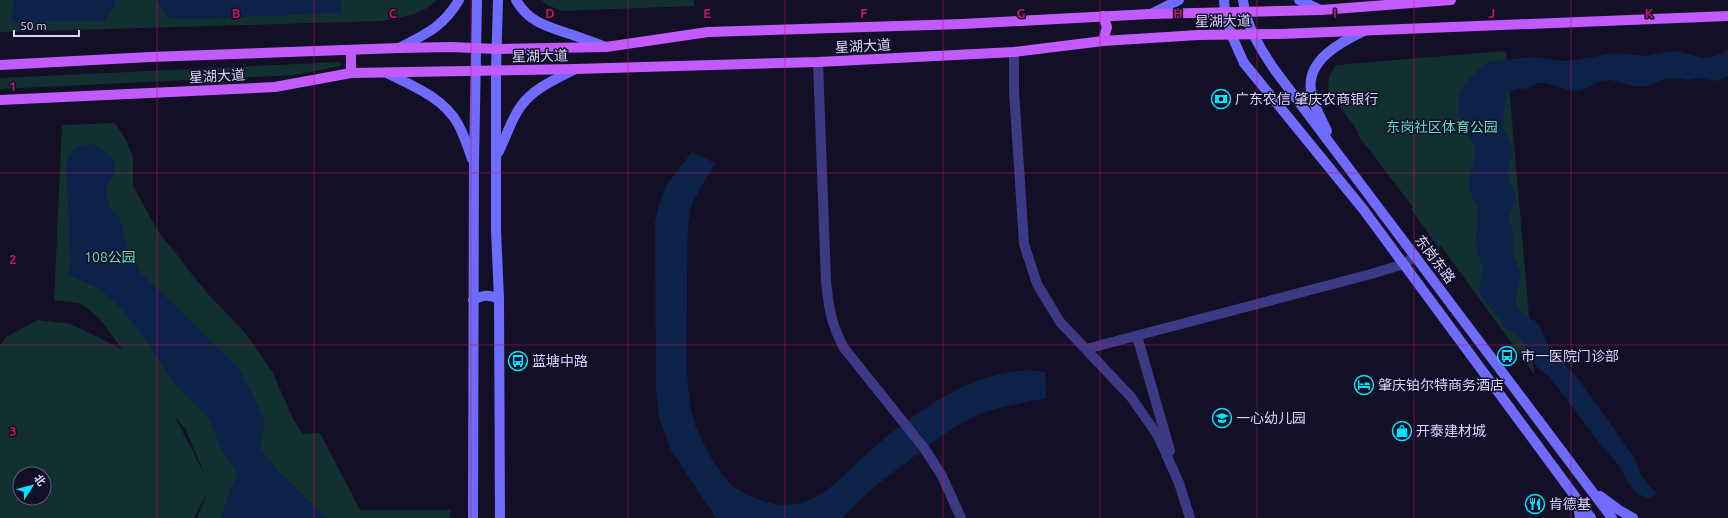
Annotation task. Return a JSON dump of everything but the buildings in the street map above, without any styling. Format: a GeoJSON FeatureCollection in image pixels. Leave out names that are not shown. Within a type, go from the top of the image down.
{"type":"FeatureCollection","features":[{"type":"Feature","properties":{"kind":"main road"},"geometry":{"type":"LineString","coordinates":[[399,48],[425,34],[444,21],[459,0]]}},
{"type":"Feature","properties":{"kind":"main road"},"geometry":{"type":"LineString","coordinates":[[473,518],[474,162],[477,0]]}},
{"type":"Feature","properties":{"kind":"main road"},"geometry":{"type":"LineString","coordinates":[[498,0],[496,70],[496,230],[499,299],[500,518]]}},
{"type":"Feature","properties":{"kind":"main road"},"geometry":{"type":"LineString","coordinates":[[516,0],[527,15],[535,22],[606,47]]}},
{"type":"Feature","properties":{"kind":"main road"},"geometry":{"type":"LineString","coordinates":[[1150,14],[1180,0]]}},
{"type":"Feature","properties":{"kind":"main road","name":"东岗东路"},"geometry":{"type":"LineString","coordinates":[[1224,0],[1224,12],[1231,34],[1244,63],[1363,209],[1591,518]]}},
{"type":"Feature","properties":{"kind":"main road","name":"东岗东路"},"geometry":{"type":"LineString","coordinates":[[1243,0],[1244,12],[1253,34],[1274,69],[1612,518]]}},
{"type":"Feature","properties":{"kind":"main road"},"geometry":{"type":"LineString","coordinates":[[1299,0],[1321,10]]}},
{"type":"Feature","properties":{"kind":"main road","name":"星湖大道"},"geometry":{"type":"LineString","coordinates":[[0,65],[150,57],[399,48],[497,49],[606,47],[708,32],[962,24],[1150,14],[1321,10],[1451,0]]}},
{"type":"Feature","properties":{"kind":"main road"},"geometry":{"type":"LineString","coordinates":[[1103,16],[1107,27],[1103,42]]}},
{"type":"Feature","properties":{"kind":"main road","name":"星湖大道"},"geometry":{"type":"LineString","coordinates":[[0,100],[275,87],[351,73],[575,69],[818,62],[1014,52],[1103,42],[1198,35],[1364,31],[1728,16]]}},
{"type":"Feature","properties":{"kind":"main road"},"geometry":{"type":"LineString","coordinates":[[1336,151],[1314,104],[1311,82],[1316,67],[1327,53],[1343,41],[1364,31]]}},
{"type":"Feature","properties":{"kind":"main road"},"geometry":{"type":"LineString","coordinates":[[351,50],[351,73]]}},
{"type":"Feature","properties":{"kind":"main road"},"geometry":{"type":"LineString","coordinates":[[496,157],[514,117],[527,98],[550,82],[575,69]]}},
{"type":"Feature","properties":{"kind":"main road"},"geometry":{"type":"LineString","coordinates":[[387,73],[425,92],[442,105],[458,124],[474,162]]}},
{"type":"Feature","properties":{"kind":"main road"},"geometry":{"type":"LineString","coordinates":[[473,300],[482,296],[492,296],[499,299]]}},
{"type":"Feature","properties":{"kind":"main road"},"geometry":{"type":"LineString","coordinates":[[1590,488],[1619,510],[1633,518]]}},
{"type":"Feature","properties":{"kind":"main road"},"geometry":{"type":"LineString","coordinates":[[1576,498],[1580,518]]}},
{"type":"Feature","properties":{"kind":"street"},"geometry":{"type":"LineString","coordinates":[[1014,52],[1014,91],[1024,244],[1037,284],[1060,322],[1132,397],[1158,436],[1179,483]]}},
{"type":"Feature","properties":{"kind":"street"},"geometry":{"type":"LineString","coordinates":[[818,62],[826,282],[829,312],[834,330],[844,348],[924,448],[942,476],[961,518]]}},
{"type":"Feature","properties":{"kind":"street"},"geometry":{"type":"LineString","coordinates":[[1086,349],[1404,264],[1415,256]]}},
{"type":"Feature","properties":{"kind":"street"},"geometry":{"type":"LineString","coordinates":[[1137,336],[1190,518]]}},
{"type":"Feature","properties":{"kind":"green space"},"geometry":{"type":"Polygon","coordinates":[[[0,0],[437,0],[425,9],[418,12],[404,17],[382,21],[0,32],[0,0]]]}},
{"type":"Feature","properties":{"kind":"green space"},"geometry":{"type":"Polygon","coordinates":[[[542,0],[694,0],[694,6],[561,11],[546,4],[542,0]]]}},
{"type":"Feature","properties":{"kind":"green space","name":"东岗社区体育公园"},"geometry":{"type":"Polygon","coordinates":[[[1506,51],[1534,374],[1441,246],[1439,248],[1411,209],[1413,207],[1357,134],[1359,133],[1328,90],[1329,77],[1336,65],[1506,51]]]}},
{"type":"Feature","properties":{"kind":"green space"},"geometry":{"type":"Polygon","coordinates":[[[340,62],[341,66],[295,75],[0,89],[0,78],[340,62]]]}},
{"type":"Feature","properties":{"kind":"green space","name":"108公园"},"geometry":{"type":"Polygon","coordinates":[[[115,123],[125,138],[133,156],[133,186],[158,231],[207,293],[247,335],[273,373],[293,419],[303,434],[320,433],[360,510],[451,510],[450,518],[197,518],[207,493],[194,518],[0,518],[0,346],[6,337],[38,320],[71,324],[122,349],[99,318],[80,303],[54,300],[62,125],[115,123]],[[175,417],[205,475],[186,430],[175,417]]]}},
{"type":"Feature","properties":{"kind":"water"},"geometry":{"type":"Polygon","coordinates":[[[13,0],[116,0],[115,5],[105,21],[12,22],[13,0]]]}},
{"type":"Feature","properties":{"kind":"water"},"geometry":{"type":"Polygon","coordinates":[[[157,0],[342,0],[341,13],[188,19],[168,17],[157,0]]]}},
{"type":"Feature","properties":{"kind":"water"},"geometry":{"type":"Polygon","coordinates":[[[1728,45],[1728,76],[1715,81],[1700,78],[1687,80],[1674,78],[1664,79],[1648,86],[1633,86],[1611,80],[1601,81],[1580,91],[1569,90],[1546,83],[1538,83],[1528,88],[1514,90],[1506,95],[1502,126],[1511,143],[1512,155],[1508,170],[1509,179],[1516,197],[1508,219],[1513,231],[1513,254],[1520,271],[1521,278],[1516,296],[1516,304],[1521,312],[1535,321],[1540,327],[1550,350],[1577,377],[1634,457],[1641,474],[1649,486],[1657,494],[1648,499],[1634,491],[1620,467],[1601,445],[1550,377],[1537,367],[1516,334],[1507,329],[1481,296],[1479,289],[1483,269],[1477,252],[1476,239],[1478,209],[1468,183],[1475,156],[1474,146],[1461,120],[1458,108],[1459,96],[1464,84],[1487,63],[1534,57],[1561,61],[1576,60],[1614,53],[1647,56],[1678,51],[1702,58],[1715,56],[1727,51],[1728,45]]]}},
{"type":"Feature","properties":{"kind":"water"},"geometry":{"type":"Polygon","coordinates":[[[92,144],[108,153],[115,162],[114,173],[106,189],[109,206],[119,218],[128,248],[141,273],[237,366],[253,395],[265,422],[260,448],[277,469],[323,515],[328,518],[221,518],[237,472],[222,450],[208,417],[171,380],[156,355],[126,314],[100,289],[68,275],[71,261],[66,162],[76,148],[82,145],[92,144]]]}},
{"type":"Feature","properties":{"kind":"water"},"geometry":{"type":"Polygon","coordinates":[[[692,152],[715,163],[692,203],[688,225],[687,355],[690,405],[699,435],[716,466],[729,483],[735,488],[747,495],[768,503],[785,505],[801,503],[816,497],[843,476],[873,448],[923,410],[960,388],[1000,374],[1023,371],[1045,372],[1046,398],[992,410],[980,414],[958,426],[937,439],[882,481],[865,495],[843,518],[716,518],[671,450],[660,420],[656,390],[655,223],[659,205],[666,186],[692,152]]]}},
{"type":"Feature","properties":{"kind":"place","name":"广东农信 肇庆农商银行"},"geometry":{"type":"Point","coordinates":[1221,99]}},
{"type":"Feature","properties":{"kind":"place","name":"市一医院门诊部"},"geometry":{"type":"Point","coordinates":[1507,356]}},
{"type":"Feature","properties":{"kind":"place","name":"蓝塘中路"},"geometry":{"type":"Point","coordinates":[518,361]}},
{"type":"Feature","properties":{"kind":"place","name":"肇庆铂尔特商务酒店"},"geometry":{"type":"Point","coordinates":[1364,385]}},
{"type":"Feature","properties":{"kind":"place","name":"一心幼儿园"},"geometry":{"type":"Point","coordinates":[1222,418]}},
{"type":"Feature","properties":{"kind":"place","name":"开泰建材城"},"geometry":{"type":"Point","coordinates":[1402,431]}},
{"type":"Feature","properties":{"kind":"place","name":"肯德基"},"geometry":{"type":"Point","coordinates":[1535,504]}}]}
